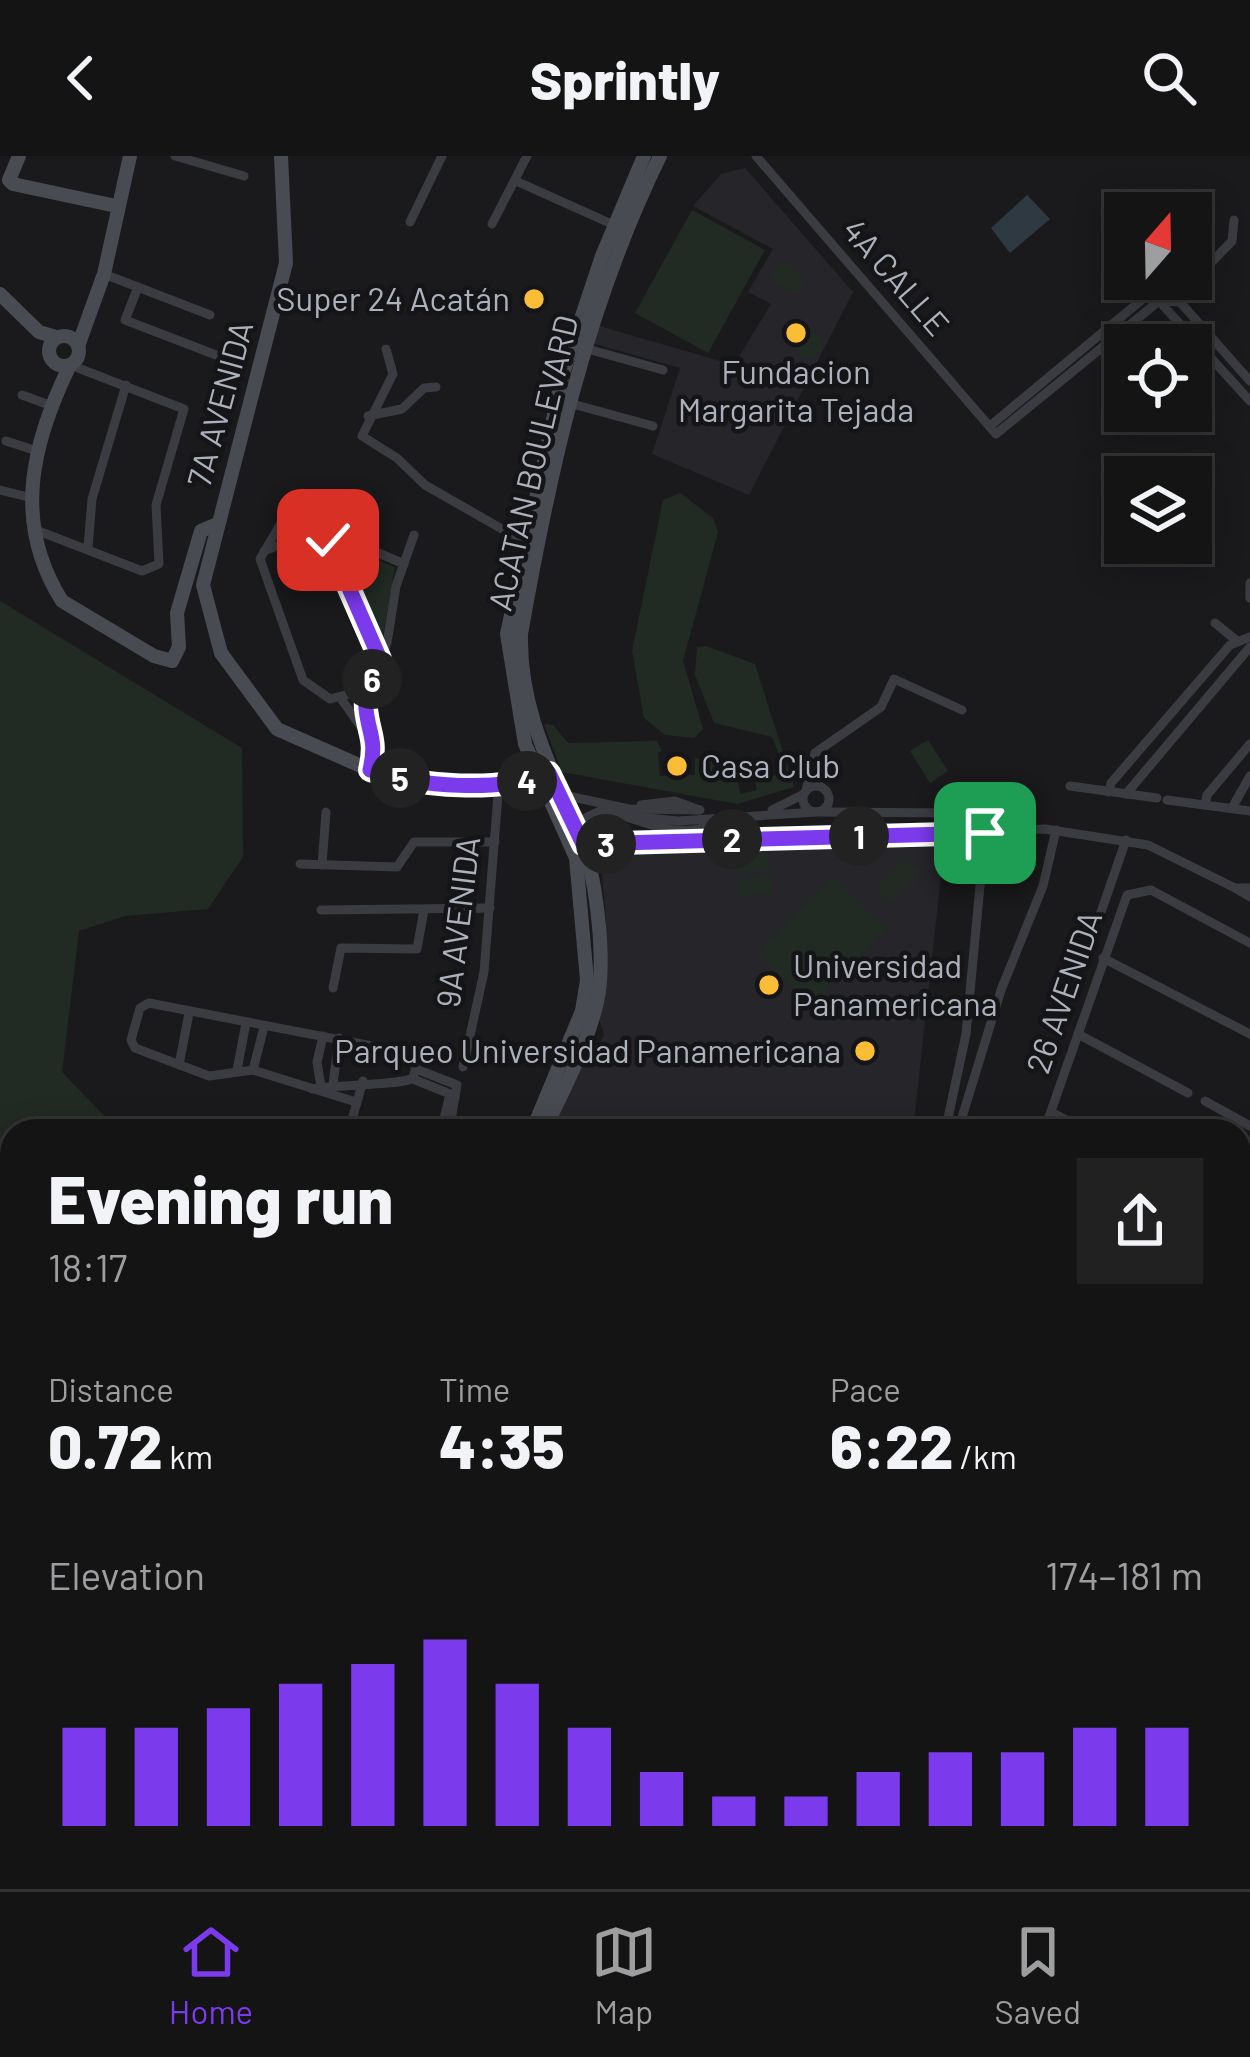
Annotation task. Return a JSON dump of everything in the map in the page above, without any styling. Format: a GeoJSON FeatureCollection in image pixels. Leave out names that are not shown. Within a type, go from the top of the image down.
{"type":"FeatureCollection","features":[{"type":"Feature","properties":{"kind":"street"},"geometry":{"type":"LineString","coordinates":[[19,156],[4,175],[116,206]]}},
{"type":"Feature","properties":{"kind":"street"},"geometry":{"type":"LineString","coordinates":[[130,156],[104,274],[54,400],[28,497],[62,601],[171,661],[179,647],[177,613],[201,531],[215,525]]}},
{"type":"Feature","properties":{"kind":"street"},"geometry":{"type":"LineString","coordinates":[[175,156],[244,176]]}},
{"type":"Feature","properties":{"kind":"street","name":"7A AVENIDA"},"geometry":{"type":"LineString","coordinates":[[281,156],[286,263],[215,525],[203,592],[226,662],[277,729],[370,770],[402,779],[499,782],[544,775]]}},
{"type":"Feature","properties":{"kind":"street"},"geometry":{"type":"LineString","coordinates":[[410,222],[442,156]]}},
{"type":"Feature","properties":{"kind":"street"},"geometry":{"type":"LineString","coordinates":[[491,224],[526,158],[512,156]]}},
{"type":"Feature","properties":{"kind":"street","name":"ACATAN BOULEVARD"},"geometry":{"type":"LineString","coordinates":[[549,1119],[598,999],[594,891],[580,839],[559,794],[525,744],[508,650],[563,373],[614,225],[644,156]]}},
{"type":"Feature","properties":{"kind":"street","name":"ACATAN BOULEVARD"},"geometry":{"type":"LineString","coordinates":[[530,545],[584,348],[626,230],[660,156]]}},
{"type":"Feature","properties":{"kind":"street","name":"4A CALLE"},"geometry":{"type":"LineString","coordinates":[[761,158],[993,430]]}},
{"type":"Feature","properties":{"kind":"street"},"geometry":{"type":"LineString","coordinates":[[516,182],[614,225]]}},
{"type":"Feature","properties":{"kind":"street"},"geometry":{"type":"LineString","coordinates":[[1212,261],[1232,241],[1234,220]]}},
{"type":"Feature","properties":{"kind":"street"},"geometry":{"type":"LineString","coordinates":[[104,274],[210,315]]}},
{"type":"Feature","properties":{"kind":"street"},"geometry":{"type":"LineString","coordinates":[[138,287],[125,320],[216,355]]}},
{"type":"Feature","properties":{"kind":"street"},"geometry":{"type":"LineString","coordinates":[[0,294],[27,331],[78,346]]}},
{"type":"Feature","properties":{"kind":"street"},"geometry":{"type":"LineString","coordinates":[[56,340],[98,294]]}},
{"type":"Feature","properties":{"kind":"street"},"geometry":{"type":"LineString","coordinates":[[993,430],[1142,300]]}},
{"type":"Feature","properties":{"kind":"street"},"geometry":{"type":"LineString","coordinates":[[993,430],[1159,301],[1167,300]]}},
{"type":"Feature","properties":{"kind":"street"},"geometry":{"type":"LineString","coordinates":[[1176,300],[1250,381]]}},
{"type":"Feature","properties":{"kind":"street"},"geometry":{"type":"LineString","coordinates":[[1159,301],[1250,400]]}},
{"type":"Feature","properties":{"kind":"street"},"geometry":{"type":"LineString","coordinates":[[1179,322],[1189,312]]}},
{"type":"Feature","properties":{"kind":"street"},"geometry":{"type":"LineString","coordinates":[[36,530],[142,571],[159,564],[156,505],[184,414],[178,403],[68,366],[56,340]]}},
{"type":"Feature","properties":{"kind":"street"},"geometry":{"type":"LineString","coordinates":[[584,348],[663,370]]}},
{"type":"Feature","properties":{"kind":"street"},"geometry":{"type":"LineString","coordinates":[[386,349],[393,374],[361,430],[366,441],[397,458],[424,485],[530,545]]}},
{"type":"Feature","properties":{"kind":"street"},"geometry":{"type":"LineString","coordinates":[[88,547],[92,499],[126,385]]}},
{"type":"Feature","properties":{"kind":"street"},"geometry":{"type":"LineString","coordinates":[[368,416],[402,409],[424,388],[436,387]]}},
{"type":"Feature","properties":{"kind":"street"},"geometry":{"type":"LineString","coordinates":[[22,395],[54,400]]}},
{"type":"Feature","properties":{"kind":"street"},"geometry":{"type":"LineString","coordinates":[[569,403],[653,426]]}},
{"type":"Feature","properties":{"kind":"street"},"geometry":{"type":"LineString","coordinates":[[6,441],[37,451]]}},
{"type":"Feature","properties":{"kind":"street"},"geometry":{"type":"LineString","coordinates":[[0,490],[28,497]]}},
{"type":"Feature","properties":{"kind":"street"},"geometry":{"type":"LineString","coordinates":[[370,770],[375,747],[361,714],[342,700],[320,695],[303,680],[259,566],[263,552],[288,519],[302,518],[404,564]]}},
{"type":"Feature","properties":{"kind":"street"},"geometry":{"type":"LineString","coordinates":[[263,552],[325,532]]}},
{"type":"Feature","properties":{"kind":"street"},"geometry":{"type":"LineString","coordinates":[[325,532],[380,659]]}},
{"type":"Feature","properties":{"kind":"street"},"geometry":{"type":"LineString","coordinates":[[361,714],[414,535]]}},
{"type":"Feature","properties":{"kind":"street"},"geometry":{"type":"LineString","coordinates":[[1250,583],[1250,598]]}},
{"type":"Feature","properties":{"kind":"street"},"geometry":{"type":"LineString","coordinates":[[1214,623],[1236,640],[1250,642]]}},
{"type":"Feature","properties":{"kind":"street"},"geometry":{"type":"LineString","coordinates":[[1109,792],[1111,783],[1236,640]]}},
{"type":"Feature","properties":{"kind":"street"},"geometry":{"type":"LineString","coordinates":[[1126,794],[1250,642]]}},
{"type":"Feature","properties":{"kind":"street"},"geometry":{"type":"LineString","coordinates":[[817,812],[805,806],[812,762],[824,742],[881,707],[894,679],[962,710]]}},
{"type":"Feature","properties":{"kind":"street"},"geometry":{"type":"LineString","coordinates":[[342,700],[368,688]]}},
{"type":"Feature","properties":{"kind":"street"},"geometry":{"type":"LineString","coordinates":[[1205,805],[1207,795],[1250,744]]}},
{"type":"Feature","properties":{"kind":"street"},"geometry":{"type":"LineString","coordinates":[[812,762],[827,792],[859,814]]}},
{"type":"Feature","properties":{"kind":"street","name":"ACATAN BOULEVARD"},"geometry":{"type":"LineString","coordinates":[[537,1119],[582,1011],[587,980],[576,858],[544,775]]}},
{"type":"Feature","properties":{"kind":"street"},"geometry":{"type":"LineString","coordinates":[[1232,808],[1250,776]]}},
{"type":"Feature","properties":{"kind":"street","name":"9A AVENIDA"},"geometry":{"type":"LineString","coordinates":[[463,1067],[484,972],[499,782]]}},
{"type":"Feature","properties":{"kind":"street"},"geometry":{"type":"LineString","coordinates":[[1070,786],[1250,811]]}},
{"type":"Feature","properties":{"kind":"street"},"geometry":{"type":"LineString","coordinates":[[761,814],[805,793],[827,792]]}},
{"type":"Feature","properties":{"kind":"street"},"geometry":{"type":"LineString","coordinates":[[817,812],[827,792]]}},
{"type":"Feature","properties":{"kind":"street"},"geometry":{"type":"LineString","coordinates":[[559,794],[628,812],[700,810],[721,818]]}},
{"type":"Feature","properties":{"kind":"street"},"geometry":{"type":"LineString","coordinates":[[580,839],[596,811],[721,818],[817,812],[957,813]]}},
{"type":"Feature","properties":{"kind":"street"},"geometry":{"type":"LineString","coordinates":[[322,865],[326,812]]}},
{"type":"Feature","properties":{"kind":"street"},"geometry":{"type":"LineString","coordinates":[[580,839],[1055,830],[1148,845],[1250,897]]}},
{"type":"Feature","properties":{"kind":"street"},"geometry":{"type":"LineString","coordinates":[[965,1119],[1001,990],[1043,886],[1055,830]]}},
{"type":"Feature","properties":{"kind":"street"},"geometry":{"type":"LineString","coordinates":[[950,1119],[972,980],[985,833]]}},
{"type":"Feature","properties":{"kind":"street"},"geometry":{"type":"LineString","coordinates":[[300,864],[397,867],[410,846],[424,840],[496,842]]}},
{"type":"Feature","properties":{"kind":"street"},"geometry":{"type":"LineString","coordinates":[[1100,915],[1126,840]]}},
{"type":"Feature","properties":{"kind":"street"},"geometry":{"type":"LineString","coordinates":[[1235,888],[1250,888]]}},
{"type":"Feature","properties":{"kind":"street","name":"26 AVENIDA"},"geometry":{"type":"LineString","coordinates":[[1048,1119],[1127,895],[1151,890],[1250,943]]}},
{"type":"Feature","properties":{"kind":"street"},"geometry":{"type":"LineString","coordinates":[[321,910],[490,908]]}},
{"type":"Feature","properties":{"kind":"street"},"geometry":{"type":"LineString","coordinates":[[333,988],[341,948],[417,949],[424,910]]}},
{"type":"Feature","properties":{"kind":"street"},"geometry":{"type":"LineString","coordinates":[[452,956],[458,910]]}},
{"type":"Feature","properties":{"kind":"street"},"geometry":{"type":"LineString","coordinates":[[1103,958],[1250,1034]]}},
{"type":"Feature","properties":{"kind":"street"},"geometry":{"type":"LineString","coordinates":[[972,980],[1001,990]]}},
{"type":"Feature","properties":{"kind":"street"},"geometry":{"type":"LineString","coordinates":[[356,1102],[322,1087],[253,1070],[213,1076],[136,1048],[131,1040],[144,1004],[403,1052],[414,1074]]}},
{"type":"Feature","properties":{"kind":"street"},"geometry":{"type":"LineString","coordinates":[[179,1065],[189,1012]]}},
{"type":"Feature","properties":{"kind":"street"},"geometry":{"type":"LineString","coordinates":[[237,1070],[247,1023]]}},
{"type":"Feature","properties":{"kind":"street"},"geometry":{"type":"LineString","coordinates":[[253,1070],[264,1027]]}},
{"type":"Feature","properties":{"kind":"street"},"geometry":{"type":"LineString","coordinates":[[1078,1034],[1188,1093]]}},
{"type":"Feature","properties":{"kind":"street"},"geometry":{"type":"LineString","coordinates":[[322,1087],[317,1062],[323,1036]]}},
{"type":"Feature","properties":{"kind":"street"},"geometry":{"type":"LineString","coordinates":[[322,1087],[339,1038]]}},
{"type":"Feature","properties":{"kind":"street"},"geometry":{"type":"LineString","coordinates":[[322,1087],[414,1074],[452,1088],[447,1119]]}},
{"type":"Feature","properties":{"kind":"street"},"geometry":{"type":"LineString","coordinates":[[352,1119],[363,1081]]}},
{"type":"Feature","properties":{"kind":"street"},"geometry":{"type":"LineString","coordinates":[[1205,1101],[1237,1119]]}},
{"type":"Feature","properties":{"kind":"street"},"geometry":{"type":"LineString","coordinates":[[1051,1112],[1064,1119]]}},
{"type":"Feature","properties":{"kind":"shaded area","name":"Fundacion Margarita Tejada"},"geometry":{"type":"Polygon","coordinates":[[[745,168],[853,292],[749,495],[652,454],[680,368],[592,343],[596,325],[734,365],[771,304],[748,292],[773,249],[693,206],[721,174],[745,168]]]}},
{"type":"Feature","properties":{"kind":"shaded area"},"geometry":{"type":"Polygon","coordinates":[[[1027,195],[1050,219],[1010,253],[991,228],[1027,195]]]}},
{"type":"Feature","properties":{"kind":"shaded area"},"geometry":{"type":"Polygon","coordinates":[[[692,210],[765,250],[708,353],[635,313],[692,210]]]}},
{"type":"Feature","properties":{"kind":"shaded area"},"geometry":{"type":"Polygon","coordinates":[[[783,260],[806,281],[795,295],[771,280],[783,260]]]}},
{"type":"Feature","properties":{"kind":"shaded area"},"geometry":{"type":"Polygon","coordinates":[[[809,332],[822,345],[809,358],[796,345],[809,332]]]}},
{"type":"Feature","properties":{"kind":"shaded area"},"geometry":{"type":"Polygon","coordinates":[[[680,493],[713,518],[718,532],[683,661],[703,729],[694,738],[665,735],[644,718],[632,651],[663,500],[680,493]]]}},
{"type":"Feature","properties":{"kind":"shaded area"},"geometry":{"type":"Polygon","coordinates":[[[340,546],[395,567],[382,641],[377,639],[340,546]]]}},
{"type":"Feature","properties":{"kind":"shaded area"},"geometry":{"type":"Polygon","coordinates":[[[0,601],[242,748],[243,857],[208,909],[125,916],[79,931],[62,1072],[107,1119],[0,1119],[0,601]]]}},
{"type":"Feature","properties":{"kind":"shaded area"},"geometry":{"type":"Polygon","coordinates":[[[697,647],[755,664],[794,787],[737,804],[562,772],[544,724],[553,725],[568,743],[657,741],[662,751],[658,752],[660,776],[695,775],[695,758],[713,760],[734,771],[741,794],[757,790],[755,781],[786,772],[772,737],[714,723],[695,675],[697,647]]]}},
{"type":"Feature","properties":{"kind":"shaded area"},"geometry":{"type":"Polygon","coordinates":[[[928,740],[948,771],[930,783],[910,751],[928,740]]]}},
{"type":"Feature","properties":{"kind":"shaded area","name":"Universidad Panamericana"},"geometry":{"type":"Polygon","coordinates":[[[945,839],[914,1119],[554,1119],[580,1058],[595,1052],[604,1035],[599,1019],[604,1000],[606,919],[600,852],[945,839]]]}},
{"type":"Feature","properties":{"kind":"shaded area"},"geometry":{"type":"Polygon","coordinates":[[[768,853],[770,871],[737,874],[735,857],[768,853]]]}},
{"type":"Feature","properties":{"kind":"shaded area"},"geometry":{"type":"Polygon","coordinates":[[[905,858],[920,872],[890,903],[876,890],[905,858]]]}},
{"type":"Feature","properties":{"kind":"shaded area"},"geometry":{"type":"Polygon","coordinates":[[[771,875],[773,892],[740,896],[738,879],[771,875]]]}},
{"type":"Feature","properties":{"kind":"shaded area"},"geometry":{"type":"Polygon","coordinates":[[[833,876],[887,928],[811,1005],[757,954],[833,876]]]}},
{"type":"Feature","properties":{"kind":"place","name":"Super 24 Acatán"},"geometry":{"type":"Point","coordinates":[534,299]}},
{"type":"Feature","properties":{"kind":"place","name":"Fundacion Margarita Tejada"},"geometry":{"type":"Point","coordinates":[796,333]}},
{"type":"Feature","properties":{"kind":"place","name":"Casa Club"},"geometry":{"type":"Point","coordinates":[677,766]}},
{"type":"Feature","properties":{"kind":"place","name":"Universidad Panamericana"},"geometry":{"type":"Point","coordinates":[769,985]}},
{"type":"Feature","properties":{"kind":"place","name":"Parqueo Universidad Panamericana"},"geometry":{"type":"Point","coordinates":[865,1051]}},
{"type":"Feature","properties":{"kind":"route"},"geometry":{"type":"LineString","coordinates":[[328,540],[380,659],[368,688],[366,712],[376,733],[370,770],[402,779],[499,782],[531,780],[549,773],[583,844],[985,833]]}}]}
